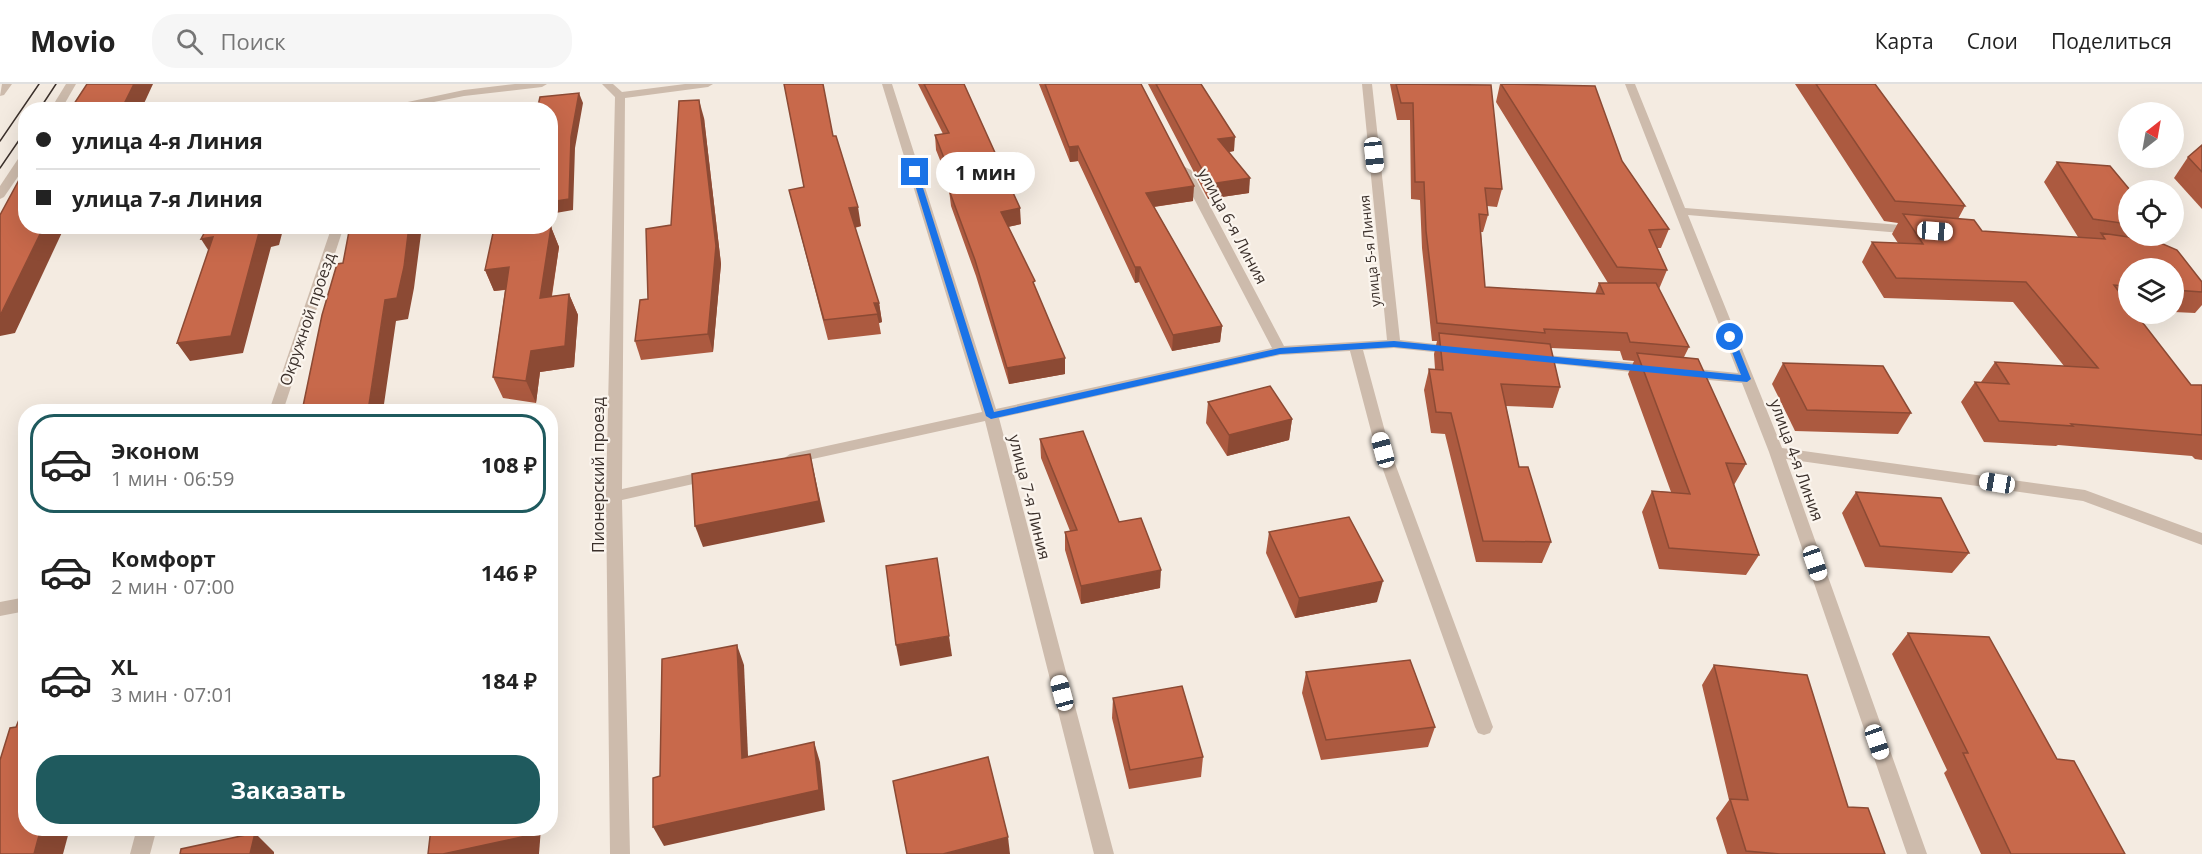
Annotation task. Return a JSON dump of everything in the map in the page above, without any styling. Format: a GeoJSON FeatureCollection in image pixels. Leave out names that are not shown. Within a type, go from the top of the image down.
{"type":"FeatureCollection","features":[{"type":"Feature","properties":{"kind":"lane"},"geometry":{"type":"LineString","coordinates":[[0,93],[7,84]]}},
{"type":"Feature","properties":{"kind":"lane"},"geometry":{"type":"LineString","coordinates":[[60,102],[71,84]]}},
{"type":"Feature","properties":{"kind":"lane"},"geometry":{"type":"LineString","coordinates":[[417,102],[464,93],[542,84]]}},
{"type":"Feature","properties":{"kind":"lane"},"geometry":{"type":"LineString","coordinates":[[607,84],[620,96],[708,84]]}},
{"type":"Feature","properties":{"kind":"lane","name":"улица 7-я Линия"},"geometry":{"type":"LineString","coordinates":[[887,84],[991,416],[1104,854]]}},
{"type":"Feature","properties":{"kind":"lane","name":"улица 5-я Линия"},"geometry":{"type":"LineString","coordinates":[[1367,84],[1394,344]]}},
{"type":"Feature","properties":{"kind":"lane","name":"улица 4-я Линия"},"geometry":{"type":"LineString","coordinates":[[1630,84],[1776,452],[1917,854]]}},
{"type":"Feature","properties":{"kind":"lane","name":"Пионерский проезд"},"geometry":{"type":"LineString","coordinates":[[620,96],[614,496],[620,854]]}},
{"type":"Feature","properties":{"kind":"lane","name":"улица 6-я Линия"},"geometry":{"type":"LineString","coordinates":[[1177,156],[1280,351]]}},
{"type":"Feature","properties":{"kind":"lane"},"geometry":{"type":"LineString","coordinates":[[0,195],[18,167]]}},
{"type":"Feature","properties":{"kind":"lane"},"geometry":{"type":"LineString","coordinates":[[9,181],[18,180]]}},
{"type":"Feature","properties":{"kind":"lane"},"geometry":{"type":"LineString","coordinates":[[1680,211],[1924,230]]}},
{"type":"Feature","properties":{"kind":"lane","name":"Окружной проезд"},"geometry":{"type":"LineString","coordinates":[[278,404],[335,234]]}},
{"type":"Feature","properties":{"kind":"lane"},"geometry":{"type":"LineString","coordinates":[[774,462],[1280,351],[1394,344],[1465,351]]}},
{"type":"Feature","properties":{"kind":"lane"},"geometry":{"type":"LineString","coordinates":[[1355,346],[1383,450],[1484,727]]}},
{"type":"Feature","properties":{"kind":"lane"},"geometry":{"type":"LineString","coordinates":[[1524,357],[1747,379]]}},
{"type":"Feature","properties":{"kind":"lane"},"geometry":{"type":"LineString","coordinates":[[1776,452],[2085,496],[2202,539]]}},
{"type":"Feature","properties":{"kind":"lane"},"geometry":{"type":"LineString","coordinates":[[614,496],[728,472]]}},
{"type":"Feature","properties":{"kind":"lane"},"geometry":{"type":"LineString","coordinates":[[0,609],[18,606]]}},
{"type":"Feature","properties":{"kind":"lane"},"geometry":{"type":"LineString","coordinates":[[140,854],[145,836]]}},
{"type":"Feature","properties":{"kind":"building"},"geometry":{"type":"Polygon","coordinates":[[[87,84],[134,84],[125,102],[75,102],[87,84]]]}},
{"type":"Feature","properties":{"kind":"building"},"geometry":{"type":"Polygon","coordinates":[[[784,84],[823,84],[833,136],[836,136],[858,207],[849,208],[879,303],[874,303],[878,314],[824,320],[789,190],[804,187],[784,84]]]}},
{"type":"Feature","properties":{"kind":"building"},"geometry":{"type":"Polygon","coordinates":[[[924,84],[964,84],[1020,208],[1001,212],[1035,281],[1033,282],[1065,358],[1007,368],[975,260],[949,190],[956,189],[935,135],[949,133],[924,84]]]}},
{"type":"Feature","properties":{"kind":"building"},"geometry":{"type":"Polygon","coordinates":[[[1045,84],[1141,84],[1194,186],[1146,193],[1222,326],[1173,335],[1140,267],[1135,267],[1078,146],[1069,147],[1045,84]]]}},
{"type":"Feature","properties":{"kind":"building"},"geometry":{"type":"Polygon","coordinates":[[[1156,84],[1201,84],[1235,137],[1218,139],[1250,178],[1210,184],[1156,84]]]}},
{"type":"Feature","properties":{"kind":"building"},"geometry":{"type":"Polygon","coordinates":[[[1396,84],[1491,85],[1502,189],[1485,188],[1488,215],[1479,214],[1485,287],[1604,294],[1599,283],[1656,283],[1689,347],[1630,342],[1627,333],[1544,329],[1545,333],[1437,323],[1426,231],[1424,182],[1415,182],[1413,103],[1401,103],[1396,84]]]}},
{"type":"Feature","properties":{"kind":"building"},"geometry":{"type":"Polygon","coordinates":[[[1501,84],[1595,86],[1622,161],[1669,229],[1649,230],[1667,270],[1617,267],[1501,84]]]}},
{"type":"Feature","properties":{"kind":"building"},"geometry":{"type":"Polygon","coordinates":[[[1816,84],[1875,84],[1965,206],[1895,201],[1816,84]]]}},
{"type":"Feature","properties":{"kind":"building"},"geometry":{"type":"Polygon","coordinates":[[[579,93],[571,137],[569,199],[558,201],[558,102],[539,102],[540,97],[579,93]]]}},
{"type":"Feature","properties":{"kind":"building"},"geometry":{"type":"Polygon","coordinates":[[[699,100],[716,246],[708,334],[635,341],[640,300],[648,299],[646,229],[671,225],[679,101],[699,100]]]}},
{"type":"Feature","properties":{"kind":"building"},"geometry":{"type":"Polygon","coordinates":[[[2202,145],[2202,172],[2188,157],[2202,145]]]}},
{"type":"Feature","properties":{"kind":"building"},"geometry":{"type":"Polygon","coordinates":[[[2057,162],[2110,166],[2122,180],[2118,180],[2118,223],[2093,219],[2057,162]]]}},
{"type":"Feature","properties":{"kind":"building"},"geometry":{"type":"Polygon","coordinates":[[[18,182],[18,234],[40,234],[0,316],[0,215],[18,182]]]}},
{"type":"Feature","properties":{"kind":"building"},"geometry":{"type":"Polygon","coordinates":[[[1903,214],[1974,220],[1982,231],[2105,239],[2101,233],[2118,235],[2118,246],[2168,246],[2177,250],[2183,258],[2118,258],[2118,285],[2114,285],[2118,290],[2118,324],[2144,324],[2191,385],[2202,385],[2202,435],[2071,424],[2073,426],[1999,421],[1975,382],[2009,384],[1995,362],[2098,368],[2026,282],[1896,278],[1872,242],[1923,244],[1903,214]]]}},
{"type":"Feature","properties":{"kind":"building"},"geometry":{"type":"Polygon","coordinates":[[[204,234],[259,234],[231,336],[177,343],[213,237],[201,239],[204,234]]]}},
{"type":"Feature","properties":{"kind":"building"},"geometry":{"type":"Polygon","coordinates":[[[348,234],[408,234],[397,298],[385,300],[369,404],[303,404],[322,315],[337,264],[343,263],[348,234]]]}},
{"type":"Feature","properties":{"kind":"building"},"geometry":{"type":"Polygon","coordinates":[[[493,234],[550,234],[540,298],[569,294],[565,346],[531,351],[526,381],[493,377],[509,267],[485,270],[493,234]]]}},
{"type":"Feature","properties":{"kind":"building"},"geometry":{"type":"Polygon","coordinates":[[[2184,259],[2202,282],[2202,292],[2184,291],[2184,259]]]}},
{"type":"Feature","properties":{"kind":"building"},"geometry":{"type":"Polygon","coordinates":[[[1439,333],[1550,344],[1560,387],[1501,384],[1519,467],[1528,467],[1551,542],[1483,541],[1451,413],[1436,412],[1429,369],[1443,370],[1439,333]]]}},
{"type":"Feature","properties":{"kind":"building"},"geometry":{"type":"Polygon","coordinates":[[[1637,353],[1698,359],[1746,464],[1726,463],[1759,555],[1669,548],[1652,491],[1690,494],[1637,353]]]}},
{"type":"Feature","properties":{"kind":"building"},"geometry":{"type":"Polygon","coordinates":[[[1783,363],[1883,366],[1911,413],[1807,410],[1783,363]]]}},
{"type":"Feature","properties":{"kind":"building"},"geometry":{"type":"Polygon","coordinates":[[[1270,386],[1292,419],[1229,435],[1208,402],[1270,386]]]}},
{"type":"Feature","properties":{"kind":"building"},"geometry":{"type":"Polygon","coordinates":[[[1083,431],[1119,522],[1141,518],[1161,570],[1081,586],[1065,532],[1077,530],[1040,439],[1083,431]]]}},
{"type":"Feature","properties":{"kind":"building"},"geometry":{"type":"Polygon","coordinates":[[[810,454],[819,501],[695,526],[692,474],[810,454]]]}},
{"type":"Feature","properties":{"kind":"building"},"geometry":{"type":"Polygon","coordinates":[[[1856,492],[1941,498],[1969,553],[1880,546],[1856,492]]]}},
{"type":"Feature","properties":{"kind":"building"},"geometry":{"type":"Polygon","coordinates":[[[1349,517],[1383,581],[1299,598],[1269,532],[1349,517]]]}},
{"type":"Feature","properties":{"kind":"building"},"geometry":{"type":"Polygon","coordinates":[[[937,558],[949,636],[896,645],[886,566],[937,558]]]}},
{"type":"Feature","properties":{"kind":"building"},"geometry":{"type":"Polygon","coordinates":[[[1908,633],[1989,637],[2057,759],[2074,761],[2125,854],[2011,854],[1963,753],[1968,753],[1908,633]]]}},
{"type":"Feature","properties":{"kind":"building"},"geometry":{"type":"Polygon","coordinates":[[[737,645],[742,758],[814,742],[819,790],[653,827],[653,778],[660,776],[662,659],[737,645]]]}},
{"type":"Feature","properties":{"kind":"building"},"geometry":{"type":"Polygon","coordinates":[[[1410,660],[1435,727],[1326,740],[1306,672],[1410,660]]]}},
{"type":"Feature","properties":{"kind":"building"},"geometry":{"type":"Polygon","coordinates":[[[1714,665],[1807,675],[1848,807],[1868,808],[1885,854],[1780,854],[1746,851],[1730,799],[1748,800],[1714,665]]]}},
{"type":"Feature","properties":{"kind":"building"},"geometry":{"type":"Polygon","coordinates":[[[1182,686],[1203,757],[1130,770],[1113,698],[1182,686]]]}},
{"type":"Feature","properties":{"kind":"building"},"geometry":{"type":"Polygon","coordinates":[[[18,722],[18,836],[39,836],[34,854],[0,854],[0,760],[10,728],[16,727],[18,722]]]}},
{"type":"Feature","properties":{"kind":"building"},"geometry":{"type":"Polygon","coordinates":[[[988,757],[1008,837],[943,854],[907,854],[893,781],[988,757]]]}},
{"type":"Feature","properties":{"kind":"building"},"geometry":{"type":"Polygon","coordinates":[[[241,836],[254,836],[250,854],[180,854],[181,849],[241,836]]]}},
{"type":"Feature","properties":{"kind":"building"},"geometry":{"type":"Polygon","coordinates":[[[430,836],[526,836],[443,854],[428,854],[430,836]]]}},
{"type":"Feature","properties":{"kind":"tram line"},"geometry":{"type":"LineString","coordinates":[[27,102],[39,84]]}},
{"type":"Feature","properties":{"kind":"tram line"},"geometry":{"type":"LineString","coordinates":[[44,102],[56,84]]}},
{"type":"Feature","properties":{"kind":"tram line"},"geometry":{"type":"LineString","coordinates":[[0,141],[18,115]]}},
{"type":"Feature","properties":{"kind":"tram line"},"geometry":{"type":"LineString","coordinates":[[0,168],[18,142]]}},
{"type":"Feature","properties":{"kind":"route"},"geometry":{"type":"LineString","coordinates":[[915,172],[991,416],[1280,351],[1394,344],[1747,379],[1730,337]]}}]}
